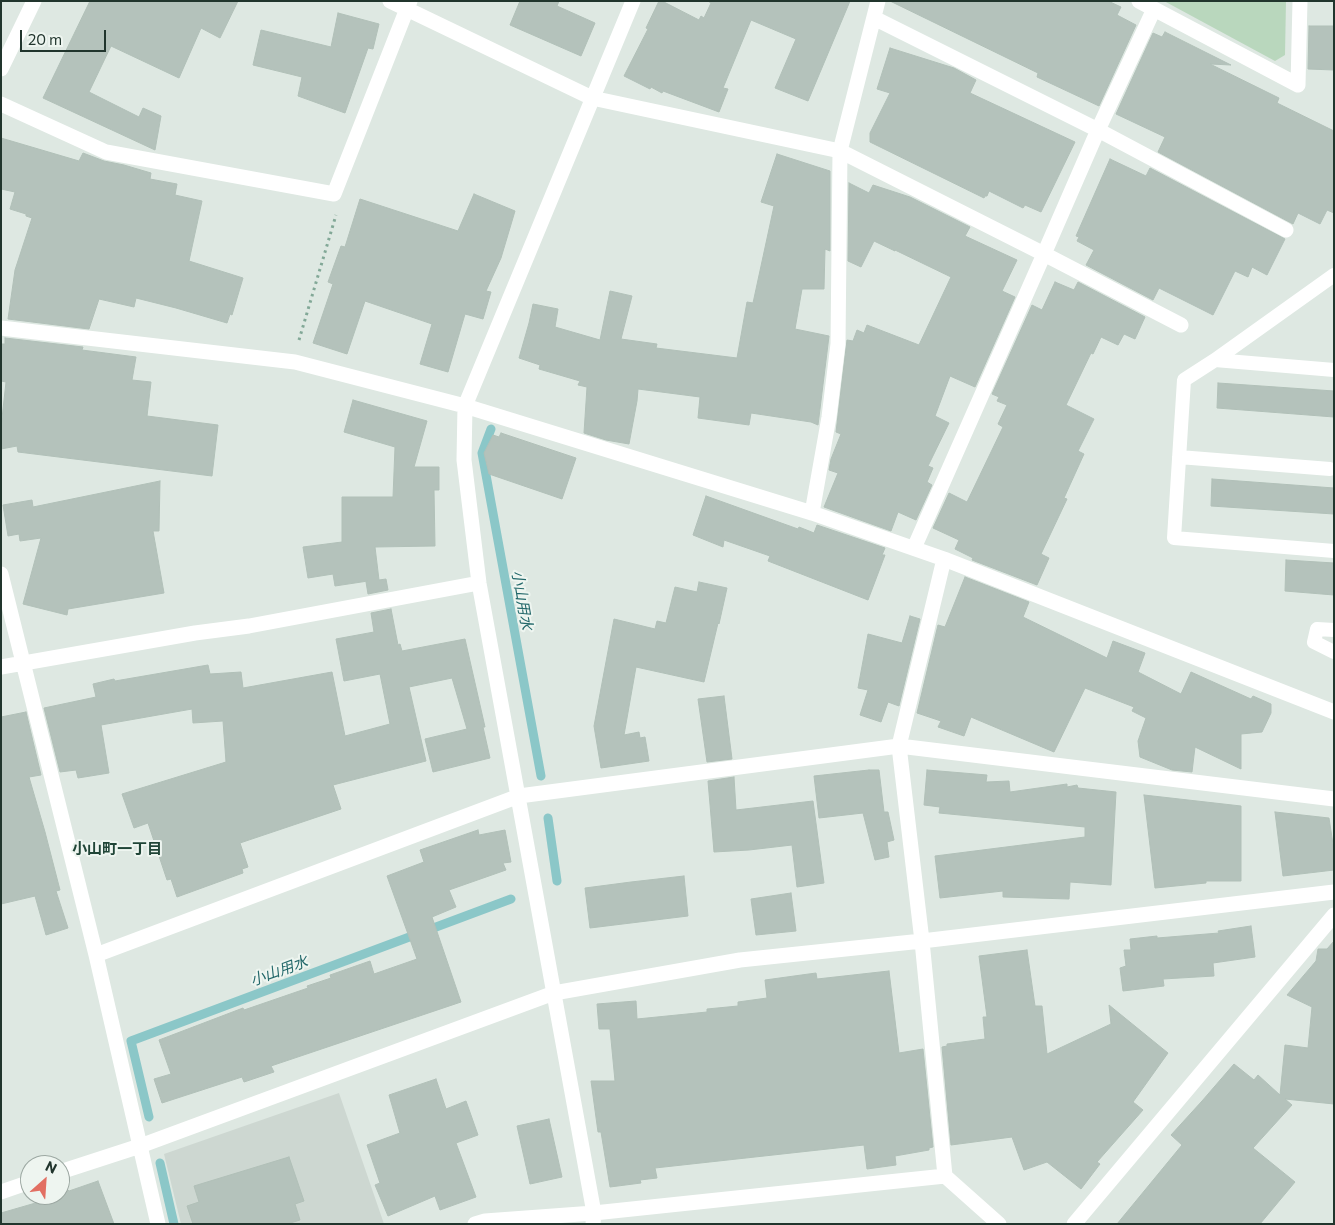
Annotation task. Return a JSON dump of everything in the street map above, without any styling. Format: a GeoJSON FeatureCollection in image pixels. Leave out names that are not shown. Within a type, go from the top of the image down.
{"type":"FeatureCollection","features":[{"type":"Feature","properties":{"kind":"street"},"geometry":{"type":"LineString","coordinates":[[1,69],[34,1]]}},
{"type":"Feature","properties":{"kind":"street"},"geometry":{"type":"LineString","coordinates":[[390,1],[408,5],[592,98],[840,151],[1181,325]]}},
{"type":"Feature","properties":{"kind":"street"},"geometry":{"type":"LineString","coordinates":[[594,1218],[479,583],[464,460],[465,406],[633,1]]}},
{"type":"Feature","properties":{"kind":"street"},"geometry":{"type":"LineString","coordinates":[[812,513],[829,417],[838,344],[840,151],[878,1]]}},
{"type":"Feature","properties":{"kind":"street"},"geometry":{"type":"LineString","coordinates":[[1139,1],[1298,85],[1300,1]]}},
{"type":"Feature","properties":{"kind":"street"},"geometry":{"type":"LineString","coordinates":[[1,104],[106,152],[334,194],[408,5]]}},
{"type":"Feature","properties":{"kind":"street"},"geometry":{"type":"LineString","coordinates":[[914,548],[1098,130],[1154,10]]}},
{"type":"Feature","properties":{"kind":"street"},"geometry":{"type":"LineString","coordinates":[[874,18],[1098,130],[1286,230]]}},
{"type":"Feature","properties":{"kind":"street"},"geometry":{"type":"LineString","coordinates":[[1,328],[295,362],[465,406],[812,513],[914,548],[1334,712]]}},
{"type":"Feature","properties":{"kind":"street"},"geometry":{"type":"LineString","coordinates":[[944,559],[899,746],[922,941],[945,1176],[999,1224]]}},
{"type":"Feature","properties":{"kind":"street"},"geometry":{"type":"LineString","coordinates":[[1,574],[96,955],[158,1224]]}},
{"type":"Feature","properties":{"kind":"street"},"geometry":{"type":"LineString","coordinates":[[1,667],[195,633],[249,626],[479,583]]}},
{"type":"Feature","properties":{"kind":"street"},"geometry":{"type":"LineString","coordinates":[[96,955],[519,796],[899,746],[1334,799]]}},
{"type":"Feature","properties":{"kind":"street"},"geometry":{"type":"LineString","coordinates":[[70,1169],[140,1146],[554,993],[740,960],[922,941],[1334,892]]}},
{"type":"Feature","properties":{"kind":"street"},"geometry":{"type":"LineString","coordinates":[[1074,1224],[1334,915]]}},
{"type":"Feature","properties":{"kind":"street"},"geometry":{"type":"LineString","coordinates":[[474,1224],[485,1221],[594,1218],[945,1176]]}},
{"type":"Feature","properties":{"kind":"street"},"geometry":{"type":"LineString","coordinates":[[1,1192],[20,1185]]}},
{"type":"Feature","properties":{"kind":"lane"},"geometry":{"type":"LineString","coordinates":[[1334,275],[1184,380],[1174,538],[1334,551]]}},
{"type":"Feature","properties":{"kind":"lane"},"geometry":{"type":"LineString","coordinates":[[1215,360],[1334,370]]}},
{"type":"Feature","properties":{"kind":"lane"},"geometry":{"type":"LineString","coordinates":[[1179,457],[1330,469]]}},
{"type":"Feature","properties":{"kind":"lane"},"geometry":{"type":"LineString","coordinates":[[1334,630],[1317,629],[1314,642],[1334,652]]}},
{"type":"Feature","properties":{"kind":"path"},"geometry":{"type":"LineString","coordinates":[[298,344],[336,214],[334,194]]}},
{"type":"Feature","properties":{"kind":"shaded area"},"geometry":{"type":"Polygon","coordinates":[[[339,1093],[384,1224],[181,1224],[164,1154],[339,1093]]]}},
{"type":"Feature","properties":{"kind":"green space"},"geometry":{"type":"Polygon","coordinates":[[[1164,1],[1286,1],[1285,55],[1275,61],[1164,1]]]}},
{"type":"Feature","properties":{"kind":"building"},"geometry":{"type":"Polygon","coordinates":[[[90,1],[238,1],[220,38],[201,28],[179,78],[111,46],[89,92],[139,117],[143,108],[161,116],[155,150],[43,98],[90,1]]]}},
{"type":"Feature","properties":{"kind":"building"},"geometry":{"type":"Polygon","coordinates":[[[520,1],[559,1],[557,6],[595,23],[581,56],[510,25],[520,1]]]}},
{"type":"Feature","properties":{"kind":"building"},"geometry":{"type":"Polygon","coordinates":[[[659,1],[699,20],[701,16],[704,18],[711,3],[708,1],[850,1],[808,101],[775,88],[796,39],[751,20],[723,88],[728,89],[719,112],[663,91],[662,93],[651,87],[650,89],[624,76],[648,29],[646,28],[659,1]]]}},
{"type":"Feature","properties":{"kind":"building"},"geometry":{"type":"Polygon","coordinates":[[[890,1],[1108,1],[1121,7],[1117,15],[1136,25],[1099,106],[1037,77],[1038,73],[890,1]]]}},
{"type":"Feature","properties":{"kind":"building"},"geometry":{"type":"Polygon","coordinates":[[[338,13],[379,24],[373,49],[368,48],[345,113],[298,96],[302,77],[253,65],[261,30],[331,47],[338,13]]]}},
{"type":"Feature","properties":{"kind":"building"},"geometry":{"type":"Polygon","coordinates":[[[1309,26],[1334,26],[1334,70],[1308,69],[1309,26]]]}},
{"type":"Feature","properties":{"kind":"building"},"geometry":{"type":"Polygon","coordinates":[[[1165,32],[1231,65],[1210,64],[1279,98],[1277,103],[1334,131],[1334,213],[1327,210],[1320,224],[1298,213],[1293,224],[1158,152],[1165,137],[1116,114],[1153,33],[1162,37],[1165,32]]]}},
{"type":"Feature","properties":{"kind":"building"},"geometry":{"type":"Polygon","coordinates":[[[890,48],[954,68],[976,80],[970,93],[1075,142],[1041,212],[1025,205],[1023,208],[989,191],[984,198],[870,142],[870,133],[890,93],[877,89],[890,48]]]}},
{"type":"Feature","properties":{"kind":"building"},"geometry":{"type":"Polygon","coordinates":[[[1,138],[79,161],[83,153],[104,161],[151,173],[150,179],[177,184],[175,195],[202,201],[189,261],[243,278],[232,315],[230,314],[227,323],[136,298],[134,307],[99,299],[89,329],[8,319],[15,270],[32,218],[10,209],[15,192],[1,189],[1,138]]]}},
{"type":"Feature","properties":{"kind":"building"},"geometry":{"type":"Polygon","coordinates":[[[777,154],[830,171],[830,251],[825,249],[824,289],[802,289],[795,329],[829,336],[818,425],[811,422],[751,413],[749,425],[698,418],[700,397],[638,389],[629,444],[606,440],[584,433],[587,387],[578,385],[580,381],[539,369],[540,365],[519,358],[533,304],[558,309],[555,327],[600,340],[610,291],[632,296],[621,339],[657,344],[656,348],[737,358],[747,302],[753,303],[774,206],[761,202],[777,154]]]}},
{"type":"Feature","properties":{"kind":"building"},"geometry":{"type":"Polygon","coordinates":[[[1110,159],[1146,176],[1150,168],[1285,239],[1267,275],[1252,267],[1248,277],[1235,271],[1213,315],[1159,288],[1153,300],[1086,265],[1094,250],[1077,241],[1079,237],[1076,236],[1110,159]]]}},
{"type":"Feature","properties":{"kind":"building"},"geometry":{"type":"Polygon","coordinates":[[[849,183],[869,193],[873,185],[910,197],[970,227],[965,236],[1017,260],[1002,291],[1015,297],[975,387],[950,376],[935,416],[949,423],[928,466],[933,468],[927,482],[932,485],[916,520],[898,512],[891,531],[824,507],[838,473],[829,470],[831,459],[841,434],[836,432],[847,340],[853,341],[857,330],[864,333],[867,325],[919,345],[951,277],[874,241],[861,267],[848,261],[849,183]]]}},
{"type":"Feature","properties":{"kind":"building"},"geometry":{"type":"Polygon","coordinates":[[[474,194],[515,211],[501,258],[486,291],[491,292],[483,319],[465,314],[448,372],[420,364],[432,324],[365,301],[347,354],[313,343],[333,284],[328,282],[341,246],[345,247],[360,199],[458,231],[474,194]]]}},
{"type":"Feature","properties":{"kind":"building"},"geometry":{"type":"Polygon","coordinates":[[[1055,282],[1074,290],[1078,282],[1145,317],[1135,339],[1124,334],[1118,345],[1101,337],[1093,354],[1091,353],[1066,405],[1094,419],[1078,451],[1084,454],[1064,498],[1067,499],[1041,554],[1049,558],[1037,585],[972,560],[973,558],[955,549],[959,540],[933,528],[949,493],[967,502],[1003,427],[998,424],[1007,405],[997,401],[999,397],[992,394],[1032,305],[1042,310],[1055,282]]]}},
{"type":"Feature","properties":{"kind":"building"},"geometry":{"type":"Polygon","coordinates":[[[5,338],[83,347],[82,350],[136,357],[132,380],[151,382],[147,416],[218,425],[212,476],[18,452],[17,446],[1,449],[1,427],[6,382],[1,381],[1,344],[5,344],[5,338]]]}},
{"type":"Feature","properties":{"kind":"building"},"geometry":{"type":"Polygon","coordinates":[[[1218,383],[1334,391],[1334,417],[1217,408],[1218,383]]]}},
{"type":"Feature","properties":{"kind":"building"},"geometry":{"type":"Polygon","coordinates":[[[353,400],[427,421],[414,467],[439,467],[439,490],[434,490],[435,546],[375,547],[379,580],[386,579],[388,590],[368,594],[366,582],[368,581],[335,586],[333,574],[308,578],[303,547],[342,542],[342,497],[393,497],[395,447],[344,432],[353,400]]]}},
{"type":"Feature","properties":{"kind":"building"},"geometry":{"type":"Polygon","coordinates":[[[501,433],[576,458],[562,499],[489,474],[484,453],[493,435],[499,437],[501,433]]]}},
{"type":"Feature","properties":{"kind":"building"},"geometry":{"type":"Polygon","coordinates":[[[1212,479],[1334,488],[1334,514],[1211,506],[1212,479]]]}},
{"type":"Feature","properties":{"kind":"building"},"geometry":{"type":"Polygon","coordinates":[[[160,481],[159,531],[153,531],[164,593],[68,609],[67,615],[23,604],[41,538],[20,541],[19,534],[8,536],[3,505],[32,500],[33,507],[160,481]]]}},
{"type":"Feature","properties":{"kind":"building"},"geometry":{"type":"Polygon","coordinates":[[[706,496],[798,529],[799,527],[814,533],[817,525],[885,548],[882,555],[885,555],[868,600],[768,561],[770,556],[724,540],[723,547],[693,535],[706,496]]]}},
{"type":"Feature","properties":{"kind":"building"},"geometry":{"type":"Polygon","coordinates":[[[1286,560],[1334,563],[1334,595],[1285,591],[1286,560]]]}},
{"type":"Feature","properties":{"kind":"building"},"geometry":{"type":"Polygon","coordinates":[[[965,577],[1029,602],[1023,617],[1107,658],[1113,641],[1145,653],[1138,672],[1181,694],[1191,672],[1251,699],[1253,696],[1271,704],[1271,713],[1262,732],[1241,734],[1241,769],[1195,747],[1192,772],[1172,770],[1140,757],[1138,741],[1146,718],[1132,711],[1134,707],[1085,688],[1054,752],[971,717],[964,736],[938,727],[941,721],[917,713],[938,625],[945,627],[965,577]]]}},
{"type":"Feature","properties":{"kind":"building"},"geometry":{"type":"Polygon","coordinates":[[[699,582],[727,588],[704,682],[636,667],[624,735],[639,732],[640,738],[645,737],[649,761],[601,768],[594,726],[614,619],[655,629],[657,621],[666,623],[675,587],[697,592],[699,582]]]}},
{"type":"Feature","properties":{"kind":"building"},"geometry":{"type":"Polygon","coordinates":[[[391,609],[398,645],[400,644],[402,651],[465,639],[490,758],[433,772],[425,739],[467,729],[452,678],[409,687],[426,761],[333,785],[341,809],[240,843],[248,867],[242,869],[243,873],[177,897],[171,879],[167,880],[148,823],[134,828],[122,794],[226,762],[223,721],[193,723],[192,709],[101,725],[109,773],[78,778],[76,770],[60,772],[44,708],[96,697],[93,684],[114,679],[115,681],[208,665],[210,674],[241,672],[243,688],[332,672],[345,736],[390,724],[380,674],[344,681],[336,639],[374,632],[371,613],[391,609]]]}},
{"type":"Feature","properties":{"kind":"building"},"geometry":{"type":"Polygon","coordinates":[[[910,616],[920,619],[899,706],[888,702],[881,722],[860,715],[868,690],[858,688],[868,634],[902,643],[910,616]]]}},
{"type":"Feature","properties":{"kind":"building"},"geometry":{"type":"Polygon","coordinates":[[[724,696],[732,759],[707,762],[698,699],[724,696]]]}},
{"type":"Feature","properties":{"kind":"building"},"geometry":{"type":"Polygon","coordinates":[[[26,712],[41,775],[29,777],[60,890],[56,891],[68,928],[46,935],[35,896],[1,904],[1,717],[26,712]]]}},
{"type":"Feature","properties":{"kind":"building"},"geometry":{"type":"Polygon","coordinates":[[[879,770],[884,812],[888,812],[894,840],[887,842],[889,857],[875,860],[863,813],[819,818],[814,776],[879,770]]]}},
{"type":"Feature","properties":{"kind":"building"},"geometry":{"type":"Polygon","coordinates":[[[927,770],[987,775],[986,782],[1009,781],[1010,792],[1067,784],[1067,787],[1077,785],[1078,788],[1116,792],[1111,885],[1070,882],[1069,899],[1003,897],[1003,891],[940,898],[935,856],[1085,837],[1085,827],[939,813],[940,807],[924,805],[927,770]]]}},
{"type":"Feature","properties":{"kind":"building"},"geometry":{"type":"Polygon","coordinates":[[[734,777],[736,810],[813,801],[824,883],[797,887],[792,845],[714,852],[708,781],[734,777]]]}},
{"type":"Feature","properties":{"kind":"building"},"geometry":{"type":"Polygon","coordinates":[[[1144,795],[1241,806],[1241,881],[1206,881],[1206,883],[1155,888],[1144,795]]]}},
{"type":"Feature","properties":{"kind":"building"},"geometry":{"type":"Polygon","coordinates":[[[1275,812],[1329,818],[1334,851],[1334,870],[1283,876],[1275,812]]]}},
{"type":"Feature","properties":{"kind":"building"},"geometry":{"type":"Polygon","coordinates":[[[478,830],[479,835],[505,830],[511,862],[503,863],[506,870],[449,890],[456,907],[432,917],[461,1002],[271,1066],[274,1072],[244,1082],[242,1077],[162,1103],[154,1079],[171,1074],[159,1040],[243,1008],[244,1010],[308,988],[307,986],[331,978],[330,975],[370,961],[374,974],[417,959],[387,876],[424,862],[420,850],[478,830]]]}},
{"type":"Feature","properties":{"kind":"building"},"geometry":{"type":"Polygon","coordinates":[[[684,876],[688,916],[590,928],[585,888],[684,876]]]}},
{"type":"Feature","properties":{"kind":"building"},"geometry":{"type":"Polygon","coordinates":[[[791,893],[796,931],[756,935],[751,899],[791,893]]]}},
{"type":"Feature","properties":{"kind":"building"},"geometry":{"type":"Polygon","coordinates":[[[1251,926],[1255,957],[1213,963],[1214,976],[1163,979],[1164,986],[1123,991],[1120,968],[1126,966],[1124,950],[1131,950],[1130,939],[1219,933],[1218,931],[1251,926]]]}},
{"type":"Feature","properties":{"kind":"building"},"geometry":{"type":"Polygon","coordinates":[[[1334,941],[1334,1104],[1285,1099],[1292,1105],[1253,1148],[1295,1182],[1260,1224],[1117,1224],[1182,1145],[1171,1135],[1234,1064],[1254,1080],[1258,1075],[1280,1095],[1285,1045],[1308,1048],[1312,1007],[1287,995],[1316,961],[1318,949],[1327,949],[1334,941]]]}},
{"type":"Feature","properties":{"kind":"building"},"geometry":{"type":"Polygon","coordinates":[[[1027,950],[1035,1006],[1042,1006],[1047,1054],[1111,1024],[1109,1005],[1168,1053],[1133,1102],[1143,1110],[1097,1162],[1100,1164],[1081,1189],[1047,1162],[1024,1170],[1012,1137],[951,1145],[942,1047],[947,1046],[947,1044],[985,1039],[983,1017],[987,1017],[979,956],[1027,950]]]}},
{"type":"Feature","properties":{"kind":"building"},"geometry":{"type":"Polygon","coordinates":[[[889,971],[899,1053],[923,1049],[933,1147],[929,1148],[929,1150],[895,1156],[896,1165],[867,1169],[864,1145],[655,1168],[657,1178],[640,1180],[641,1183],[610,1187],[601,1132],[598,1132],[591,1081],[615,1081],[610,1029],[599,1029],[597,1004],[636,1001],[637,1019],[707,1012],[707,1009],[738,1006],[738,1002],[767,998],[765,980],[816,973],[817,979],[889,971]]]}},
{"type":"Feature","properties":{"kind":"building"},"geometry":{"type":"Polygon","coordinates":[[[436,1079],[446,1109],[466,1101],[478,1135],[456,1143],[476,1197],[440,1210],[435,1196],[388,1216],[375,1185],[380,1183],[367,1145],[400,1133],[389,1095],[436,1079]]]}},
{"type":"Feature","properties":{"kind":"building"},"geometry":{"type":"Polygon","coordinates":[[[549,1119],[562,1177],[530,1184],[517,1126],[549,1119]]]}},
{"type":"Feature","properties":{"kind":"building"},"geometry":{"type":"Polygon","coordinates":[[[289,1157],[304,1201],[295,1204],[300,1220],[287,1224],[193,1224],[187,1206],[199,1202],[194,1186],[289,1157]]]}},
{"type":"Feature","properties":{"kind":"building"},"geometry":{"type":"Polygon","coordinates":[[[98,1181],[114,1224],[1,1224],[1,1213],[29,1205],[70,1205],[70,1191],[98,1181]]]}},
{"type":"Feature","properties":{"kind":"waterway","name":"小山用水"},"geometry":{"type":"LineString","coordinates":[[491,429],[482,453],[541,776]]}},
{"type":"Feature","properties":{"kind":"waterway","name":"小山用水"},"geometry":{"type":"LineString","coordinates":[[548,818],[557,881]]}},
{"type":"Feature","properties":{"kind":"waterway","name":"小山用水"},"geometry":{"type":"LineString","coordinates":[[149,1117],[131,1041],[511,899]]}},
{"type":"Feature","properties":{"kind":"waterway","name":"小山用水"},"geometry":{"type":"LineString","coordinates":[[160,1163],[174,1224]]}},
{"type":"Feature","properties":{"kind":"district","name":"小山町一丁目"},"geometry":{"type":"Point","coordinates":[117,849]}}]}
